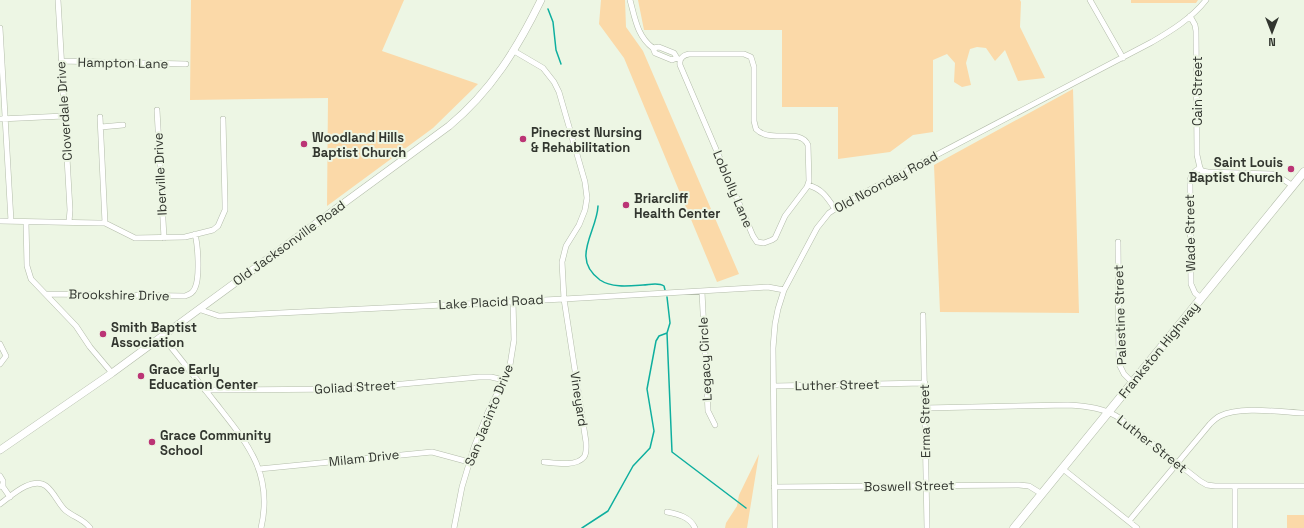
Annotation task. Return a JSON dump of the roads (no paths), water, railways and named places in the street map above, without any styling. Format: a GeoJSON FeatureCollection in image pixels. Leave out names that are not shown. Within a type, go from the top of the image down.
{"type":"FeatureCollection","features":[{"type":"Feature","properties":{"kind":"main road","name":"Old Jacksonville Road"},"geometry":{"type":"LineString","coordinates":[[0,450],[112,373],[449,126],[467,110],[488,87],[514,51],[541,0]]}},
{"type":"Feature","properties":{"kind":"main road","name":"Frankston Highway"},"geometry":{"type":"LineString","coordinates":[[1014,528],[1304,172]]}},
{"type":"Feature","properties":{"kind":"street","name":"Cloverdale Drive"},"geometry":{"type":"LineString","coordinates":[[58,0],[70,222]]}},
{"type":"Feature","properties":{"kind":"street"},"geometry":{"type":"LineString","coordinates":[[630,0],[640,34],[653,48],[659,47],[674,53],[678,59],[688,54],[744,54],[750,57],[754,67],[754,121],[756,129],[764,136],[798,136],[807,142],[809,152],[808,185],[824,193],[835,209]]}},
{"type":"Feature","properties":{"kind":"street"},"geometry":{"type":"LineString","coordinates":[[1090,0],[1123,58]]}},
{"type":"Feature","properties":{"kind":"street","name":"Old Noonday Road"},"geometry":{"type":"LineString","coordinates":[[775,528],[773,348],[775,324],[784,290],[817,228],[824,218],[835,209],[1166,34],[1190,16],[1206,0]]}},
{"type":"Feature","properties":{"kind":"street","name":"Cain Street"},"geometry":{"type":"LineString","coordinates":[[1190,16],[1195,25],[1196,31],[1197,155],[1200,168]]}},
{"type":"Feature","properties":{"kind":"street"},"geometry":{"type":"LineString","coordinates":[[0,28],[2,119],[11,221]]}},
{"type":"Feature","properties":{"kind":"street"},"geometry":{"type":"LineString","coordinates":[[514,51],[543,68],[554,82],[586,182],[587,198],[585,210],[579,225],[566,246],[563,257],[564,299]]}},
{"type":"Feature","properties":{"kind":"street","name":"Loblolly Lane"},"geometry":{"type":"LineString","coordinates":[[678,59],[755,240],[764,243],[775,238],[785,216],[808,185]]}},
{"type":"Feature","properties":{"kind":"street","name":"Hampton Lane"},"geometry":{"type":"LineString","coordinates":[[61,61],[186,64]]}},
{"type":"Feature","properties":{"kind":"street","name":"Iberville Drive"},"geometry":{"type":"LineString","coordinates":[[157,110],[164,238]]}},
{"type":"Feature","properties":{"kind":"street"},"geometry":{"type":"LineString","coordinates":[[2,119],[64,116]]}},
{"type":"Feature","properties":{"kind":"street"},"geometry":{"type":"LineString","coordinates":[[100,117],[105,224]]}},
{"type":"Feature","properties":{"kind":"street"},"geometry":{"type":"LineString","coordinates":[[0,221],[105,224],[135,238],[185,237],[213,230],[218,226],[225,210],[223,119]]}},
{"type":"Feature","properties":{"kind":"street"},"geometry":{"type":"LineString","coordinates":[[101,126],[123,125]]}},
{"type":"Feature","properties":{"kind":"street"},"geometry":{"type":"LineString","coordinates":[[1200,168],[1202,171],[1208,172],[1271,174],[1281,178],[1293,186]]}},
{"type":"Feature","properties":{"kind":"street","name":"Wade Street"},"geometry":{"type":"LineString","coordinates":[[1200,168],[1190,177],[1190,184],[1191,284],[1195,293],[1201,298]]}},
{"type":"Feature","properties":{"kind":"street"},"geometry":{"type":"LineString","coordinates":[[26,222],[28,272],[36,284],[80,331],[90,347],[112,373]]}},
{"type":"Feature","properties":{"kind":"street","name":"Brookshire Drive"},"geometry":{"type":"LineString","coordinates":[[46,294],[186,296],[191,294],[195,289],[197,280],[198,246],[195,234]]}},
{"type":"Feature","properties":{"kind":"street","name":"Palestine Street"},"geometry":{"type":"LineString","coordinates":[[1118,242],[1119,364],[1124,374],[1133,382]]}},
{"type":"Feature","properties":{"kind":"street","name":"Lake Placid Road"},"geometry":{"type":"LineString","coordinates":[[198,309],[219,316],[513,300],[702,292],[768,287],[784,290]]}},
{"type":"Feature","properties":{"kind":"street","name":"Legacy Circle"},"geometry":{"type":"LineString","coordinates":[[702,292],[708,411],[715,425]]}},
{"type":"Feature","properties":{"kind":"street","name":"Vineyard"},"geometry":{"type":"LineString","coordinates":[[544,462],[577,462],[584,458],[586,454],[586,442],[564,299]]}},
{"type":"Feature","properties":{"kind":"street","name":"San Jacinto Drive"},"geometry":{"type":"LineString","coordinates":[[454,528],[469,462],[482,426],[508,370],[513,347],[513,300]]}},
{"type":"Feature","properties":{"kind":"street","name":"Erma Street"},"geometry":{"type":"LineString","coordinates":[[924,315],[927,528]]}},
{"type":"Feature","properties":{"kind":"street"},"geometry":{"type":"LineString","coordinates":[[162,336],[244,439],[254,455],[259,469],[264,497],[261,528]]}},
{"type":"Feature","properties":{"kind":"street"},"geometry":{"type":"LineString","coordinates":[[0,344],[6,356],[0,364]]}},
{"type":"Feature","properties":{"kind":"street","name":"Goliad Street"},"geometry":{"type":"LineString","coordinates":[[205,390],[348,389],[479,377],[491,377],[504,380]]}},
{"type":"Feature","properties":{"kind":"street","name":"Luther Street"},"geometry":{"type":"LineString","coordinates":[[774,386],[925,383]]}},
{"type":"Feature","properties":{"kind":"street","name":"Luther Street"},"geometry":{"type":"LineString","coordinates":[[925,408],[1068,405],[1090,407],[1109,412],[1121,419],[1207,485],[1304,486]]}},
{"type":"Feature","properties":{"kind":"street"},"geometry":{"type":"LineString","coordinates":[[1129,521],[1210,424],[1220,416],[1233,412],[1249,411],[1304,413]]}},
{"type":"Feature","properties":{"kind":"street","name":"Milam Drive"},"geometry":{"type":"LineString","coordinates":[[259,469],[432,452],[469,462]]}},
{"type":"Feature","properties":{"kind":"street"},"geometry":{"type":"LineString","coordinates":[[1063,468],[1137,528]]}},
{"type":"Feature","properties":{"kind":"street"},"geometry":{"type":"LineString","coordinates":[[0,476],[3,481],[1,486],[10,497]]}},
{"type":"Feature","properties":{"kind":"street"},"geometry":{"type":"LineString","coordinates":[[0,504],[30,484],[42,484],[51,491],[67,511],[87,524],[90,528]]}},
{"type":"Feature","properties":{"kind":"street","name":"Boswell Street"},"geometry":{"type":"LineString","coordinates":[[774,487],[1025,485],[1032,487],[1042,494]]}},
{"type":"Feature","properties":{"kind":"street"},"geometry":{"type":"LineString","coordinates":[[1235,486],[1235,528]]}},
{"type":"Feature","properties":{"kind":"street"},"geometry":{"type":"LineString","coordinates":[[667,512],[681,516],[692,523],[694,528]]}},
{"type":"Feature","properties":{"kind":"waterway"},"geometry":{"type":"LineString","coordinates":[[548,9],[553,22],[556,50],[561,64]]}},
{"type":"Feature","properties":{"kind":"waterway"},"geometry":{"type":"LineString","coordinates":[[598,206],[597,216],[587,244],[587,263],[591,272],[605,283],[626,286],[659,284],[664,286],[665,290]]}},
{"type":"Feature","properties":{"kind":"waterway"},"geometry":{"type":"LineString","coordinates":[[667,297],[670,323],[667,333],[672,452],[746,508]]}},
{"type":"Feature","properties":{"kind":"waterway"},"geometry":{"type":"LineString","coordinates":[[582,528],[608,511],[633,466],[650,448],[654,431],[647,389],[656,341],[659,336],[667,333]]}},
{"type":"Feature","properties":{"kind":"place","name":"Pinecrest Nursing & Rehabilitation"},"geometry":{"type":"Point","coordinates":[523,139]}},
{"type":"Feature","properties":{"kind":"place","name":"Woodland Hills Baptist Church"},"geometry":{"type":"Point","coordinates":[304,144]}},
{"type":"Feature","properties":{"kind":"place","name":"Saint Louis Baptist Church"},"geometry":{"type":"Point","coordinates":[1291,169]}},
{"type":"Feature","properties":{"kind":"place","name":"Briarcliff Health Center"},"geometry":{"type":"Point","coordinates":[626,205]}},
{"type":"Feature","properties":{"kind":"place","name":"Smith Baptist Association"},"geometry":{"type":"Point","coordinates":[103,334]}},
{"type":"Feature","properties":{"kind":"place","name":"Grace Early Education Center"},"geometry":{"type":"Point","coordinates":[141,376]}},
{"type":"Feature","properties":{"kind":"place","name":"Grace Community School"},"geometry":{"type":"Point","coordinates":[152,442]}}]}
